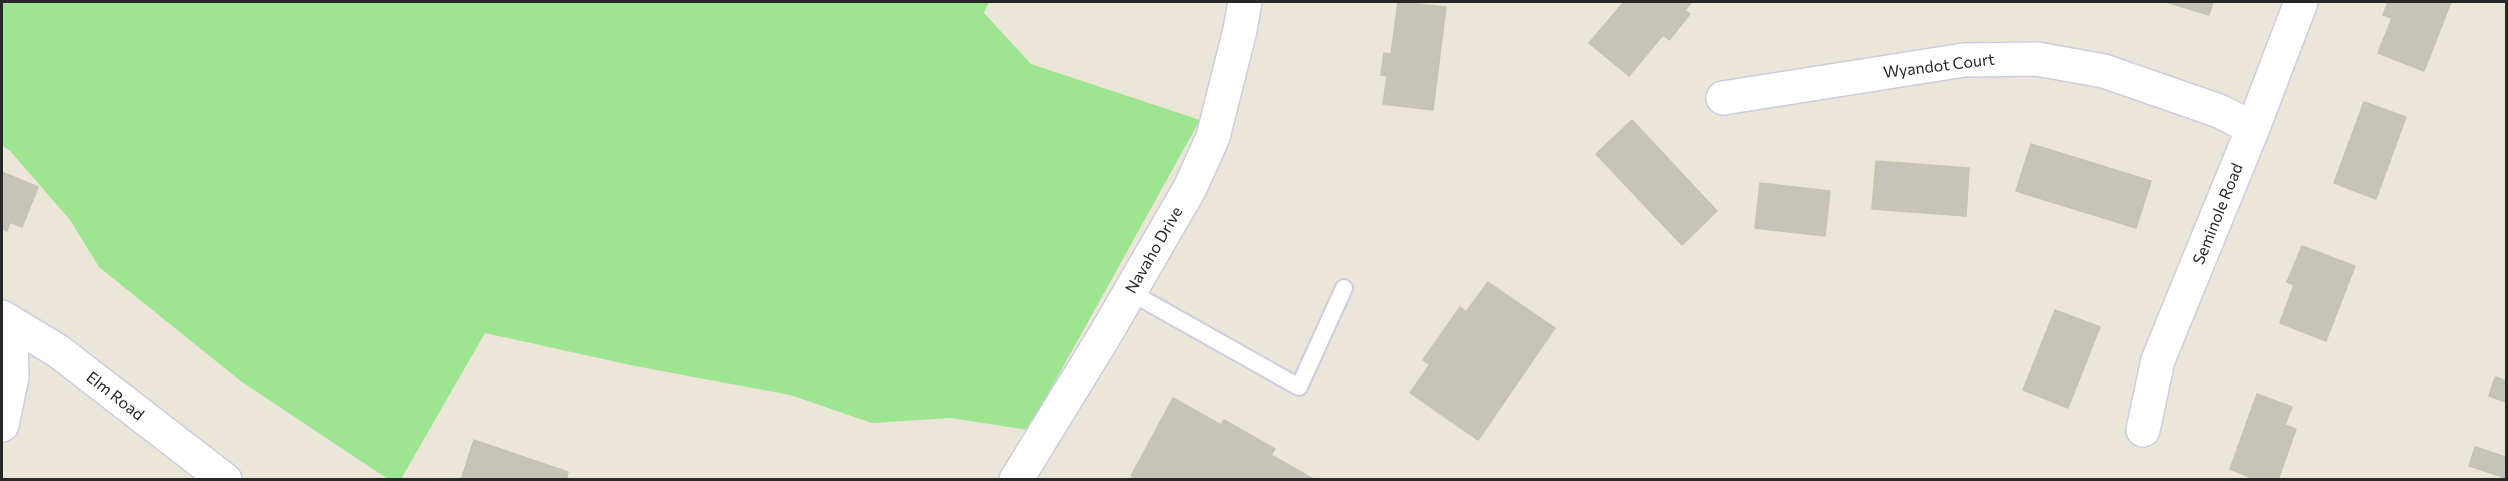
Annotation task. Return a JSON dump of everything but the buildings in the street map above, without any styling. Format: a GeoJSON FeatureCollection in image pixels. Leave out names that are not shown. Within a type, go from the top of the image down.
{"type":"FeatureCollection","features":[{"type":"Feature","properties":{"kind":"street","name":"Navaho Drive"},"geometry":{"type":"LineString","coordinates":[[1016,480],[1190,188],[1213,137],[1245,2]]}},
{"type":"Feature","properties":{"kind":"street","name":"Seminole Road"},"geometry":{"type":"LineString","coordinates":[[2143,429],[2158,360],[2253,128],[2301,2]]}},
{"type":"Feature","properties":{"kind":"street","name":"Wyandot Court"},"geometry":{"type":"LineString","coordinates":[[1723,98],[1964,60],[2037,59],[2104,71],[2219,111],[2253,128]]}},
{"type":"Feature","properties":{"kind":"street"},"geometry":{"type":"LineString","coordinates":[[2,425],[12,377],[7,320]]}},
{"type":"Feature","properties":{"kind":"street","name":"Elm Road"},"geometry":{"type":"LineString","coordinates":[[7,320],[58,351],[225,480]]}},
{"type":"Feature","properties":{"kind":"lane"},"geometry":{"type":"LineString","coordinates":[[1130,292],[1299,387],[1344,288]]}},
{"type":"Feature","properties":{"kind":"green space"},"geometry":{"type":"Polygon","coordinates":[[[2,2],[989,2],[984,13],[1031,64],[1200,120],[1028,430],[951,418],[872,423],[790,395],[635,366],[485,333],[401,479],[388,479],[242,382],[99,267],[70,220],[11,152],[2,145],[2,2]]]}}]}
